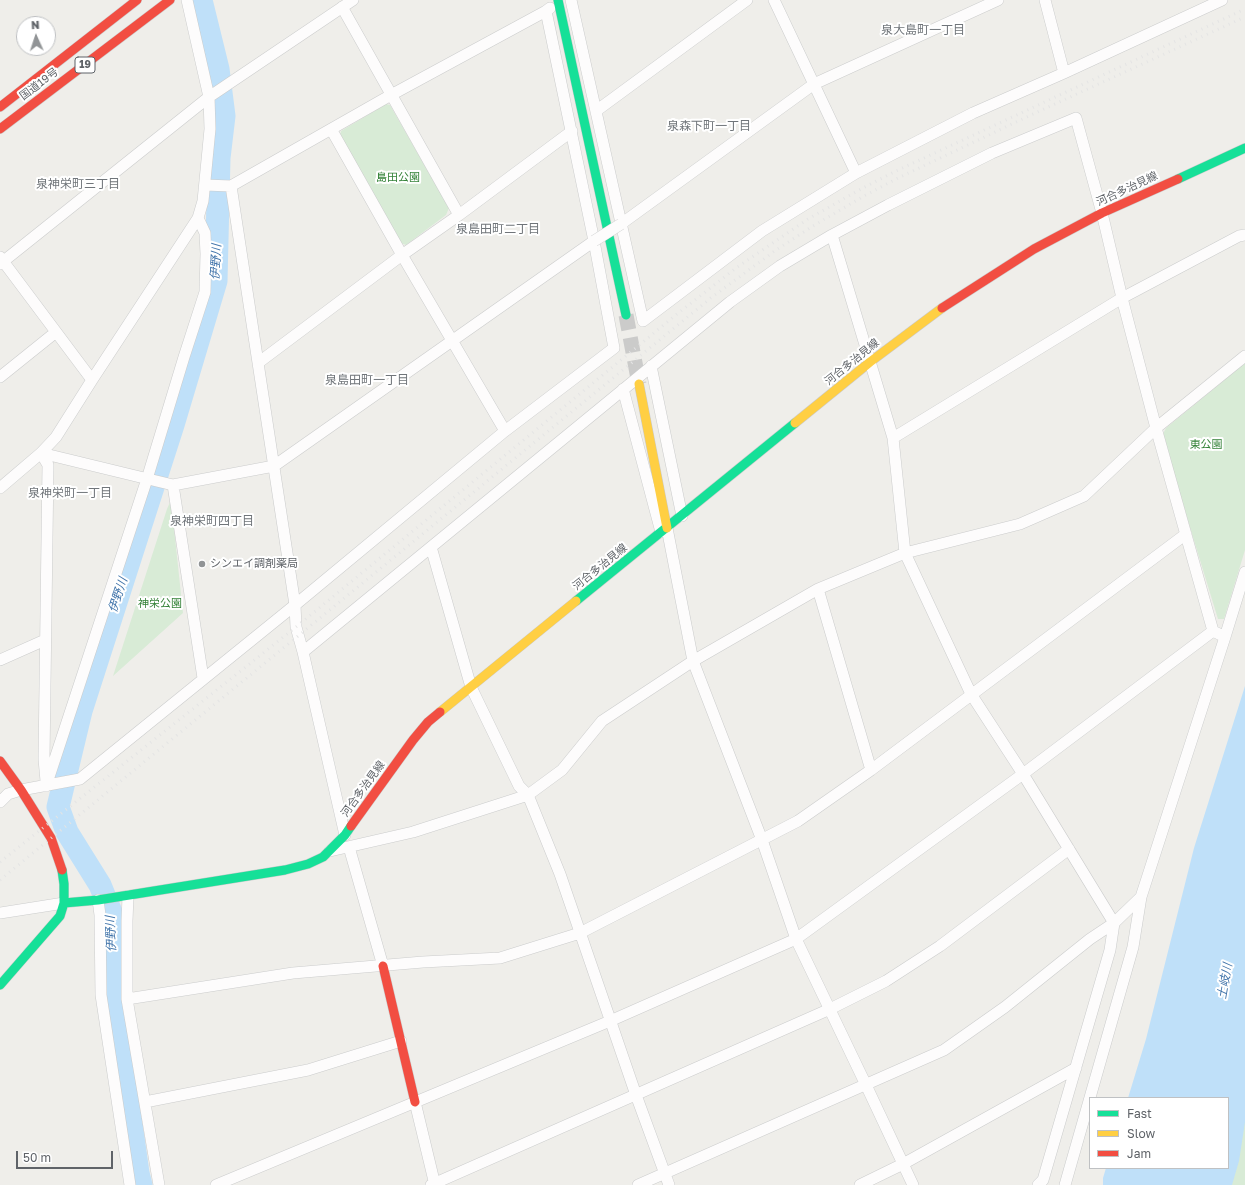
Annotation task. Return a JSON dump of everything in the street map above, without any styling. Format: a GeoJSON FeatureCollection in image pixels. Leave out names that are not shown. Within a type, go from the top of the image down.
{"type":"FeatureCollection","features":[{"type":"Feature","properties":{"kind":"main road","name":"国道19号"},"geometry":{"type":"LineString","coordinates":[[0,107],[137,0]]}},
{"type":"Feature","properties":{"kind":"main road","name":"国道19号"},"geometry":{"type":"LineString","coordinates":[[0,129],[170,0]]}},
{"type":"Feature","properties":{"kind":"main road"},"geometry":{"type":"LineString","coordinates":[[558,0],[626,315]]}},
{"type":"Feature","properties":{"kind":"main road","name":"河合多治見線"},"geometry":{"type":"LineString","coordinates":[[64,903],[98,900],[285,870],[308,864],[323,857],[345,835],[413,740],[428,722],[870,362],[936,312],[1034,249],[1102,213],[1245,148]]}},
{"type":"Feature","properties":{"kind":"main road"},"geometry":{"type":"LineString","coordinates":[[639,384],[664,531]]}},
{"type":"Feature","properties":{"kind":"main road"},"geometry":{"type":"LineString","coordinates":[[0,761],[21,790],[51,838],[58,854],[64,884],[64,903],[60,916],[0,985]]}},
{"type":"Feature","properties":{"kind":"main road"},"geometry":{"type":"LineString","coordinates":[[383,966],[415,1102]]}},
{"type":"Feature","properties":{"kind":"street"},"geometry":{"type":"LineString","coordinates":[[0,488],[41,453],[56,437],[198,218],[204,201],[204,184],[210,129],[209,97],[187,0]]}},
{"type":"Feature","properties":{"kind":"street"},"geometry":{"type":"LineString","coordinates":[[92,380],[1,261],[209,97],[353,0]]}},
{"type":"Feature","properties":{"kind":"street"},"geometry":{"type":"LineString","coordinates":[[204,184],[231,186],[391,95],[546,12],[558,0]]}},
{"type":"Feature","properties":{"kind":"street"},"geometry":{"type":"LineString","coordinates":[[571,0],[643,320],[762,231],[856,173],[973,113],[1222,0]]}},
{"type":"Feature","properties":{"kind":"street"},"geometry":{"type":"LineString","coordinates":[[596,111],[747,0]]}},
{"type":"Feature","properties":{"kind":"street"},"geometry":{"type":"LineString","coordinates":[[774,0],[856,173]]}},
{"type":"Feature","properties":{"kind":"street"},"geometry":{"type":"LineString","coordinates":[[41,453],[173,485],[274,466],[594,241],[621,224],[814,84],[998,0]]}},
{"type":"Feature","properties":{"kind":"street"},"geometry":{"type":"LineString","coordinates":[[1045,0],[1064,73]]}},
{"type":"Feature","properties":{"kind":"street"},"geometry":{"type":"LineString","coordinates":[[342,8],[459,215]]}},
{"type":"Feature","properties":{"kind":"street"},"geometry":{"type":"LineString","coordinates":[[0,802],[8,794],[21,790],[80,779],[295,605],[506,431],[614,348],[572,132],[546,12]]}},
{"type":"Feature","properties":{"kind":"street"},"geometry":{"type":"LineString","coordinates":[[303,652],[730,302],[780,266],[832,235],[992,152],[1076,118],[1102,213],[1122,298],[1156,428],[1213,631],[1225,637]]}},
{"type":"Feature","properties":{"kind":"street"},"geometry":{"type":"LineString","coordinates":[[331,129],[402,255],[506,431]]}},
{"type":"Feature","properties":{"kind":"street"},"geometry":{"type":"LineString","coordinates":[[258,363],[402,255],[572,132]]}},
{"type":"Feature","properties":{"kind":"street"},"geometry":{"type":"LineString","coordinates":[[231,186],[295,605],[296,627],[345,835]]}},
{"type":"Feature","properties":{"kind":"street"},"geometry":{"type":"LineString","coordinates":[[46,786],[147,479],[205,292],[205,233],[198,218]]}},
{"type":"Feature","properties":{"kind":"street"},"geometry":{"type":"LineString","coordinates":[[832,235],[893,438],[905,553],[971,694],[1023,774],[1114,923],[1110,950],[1076,1068],[1043,1180],[1038,1185]]}},
{"type":"Feature","properties":{"kind":"street"},"geometry":{"type":"LineString","coordinates":[[893,438],[1122,298],[1239,236],[1245,235]]}},
{"type":"Feature","properties":{"kind":"street"},"geometry":{"type":"LineString","coordinates":[[0,377],[56,332]]}},
{"type":"Feature","properties":{"kind":"street"},"geometry":{"type":"LineString","coordinates":[[330,851],[413,832],[528,795],[562,770],[602,721],[693,661],[818,589],[905,553],[1020,524],[1084,496],[1156,428],[1245,356]]}},
{"type":"Feature","properties":{"kind":"street"},"geometry":{"type":"LineString","coordinates":[[651,366],[682,516]]}},
{"type":"Feature","properties":{"kind":"street"},"geometry":{"type":"LineString","coordinates":[[623,389],[664,531],[693,661],[762,840],[796,939],[913,1185]]}},
{"type":"Feature","properties":{"kind":"street"},"geometry":{"type":"LineString","coordinates":[[41,453],[48,465],[44,759],[46,786]]}},
{"type":"Feature","properties":{"kind":"street"},"geometry":{"type":"LineString","coordinates":[[173,485],[203,678]]}},
{"type":"Feature","properties":{"kind":"street"},"geometry":{"type":"LineString","coordinates":[[127,999],[293,973],[423,962],[500,958],[580,933],[798,821],[871,770],[1186,534]]}},
{"type":"Feature","properties":{"kind":"street"},"geometry":{"type":"LineString","coordinates":[[431,546],[471,687],[519,786],[528,795],[560,874],[610,1021],[669,1185]]}},
{"type":"Feature","properties":{"kind":"street"},"geometry":{"type":"LineString","coordinates":[[1090,1097],[1133,947],[1141,897],[1245,572]]}},
{"type":"Feature","properties":{"kind":"street"},"geometry":{"type":"LineString","coordinates":[[818,589],[871,770]]}},
{"type":"Feature","properties":{"kind":"street"},"geometry":{"type":"LineString","coordinates":[[216,1185],[610,1021],[796,939],[1023,774],[1213,631]]}},
{"type":"Feature","properties":{"kind":"street"},"geometry":{"type":"LineString","coordinates":[[0,660],[45,640]]}},
{"type":"Feature","properties":{"kind":"street"},"geometry":{"type":"LineString","coordinates":[[349,847],[383,966]]}},
{"type":"Feature","properties":{"kind":"street"},"geometry":{"type":"LineString","coordinates":[[415,1102],[434,1184],[830,1009],[886,981],[940,946],[1069,849]]}},
{"type":"Feature","properties":{"kind":"street"},"geometry":{"type":"LineString","coordinates":[[123,896],[127,921],[127,999],[159,1185]]}},
{"type":"Feature","properties":{"kind":"street"},"geometry":{"type":"LineString","coordinates":[[638,1185],[944,1050],[1005,1007],[1090,939],[1114,923],[1141,897]]}},
{"type":"Feature","properties":{"kind":"street"},"geometry":{"type":"LineString","coordinates":[[98,900],[100,915],[101,995],[130,1185]]}},
{"type":"Feature","properties":{"kind":"street"},"geometry":{"type":"LineString","coordinates":[[0,913],[64,903]]}},
{"type":"Feature","properties":{"kind":"street"},"geometry":{"type":"LineString","coordinates":[[145,1102],[308,1070],[401,1041]]}},
{"type":"Feature","properties":{"kind":"street"},"geometry":{"type":"LineString","coordinates":[[860,1185],[903,1164],[1076,1068]]}},
{"type":"Feature","properties":{"kind":"street"},"geometry":{"type":"LineString","coordinates":[[1065,1185],[1089,1101]]}},
{"type":"Feature","properties":{"kind":"green space","name":"島田公園"},"geometry":{"type":"Polygon","coordinates":[[[386,104],[390,105],[449,208],[446,215],[406,245],[401,243],[340,135],[341,131],[386,104]]]}},
{"type":"Feature","properties":{"kind":"green space","name":"東公園"},"geometry":{"type":"Polygon","coordinates":[[[1245,363],[1245,550],[1224,619],[1218,619],[1162,436],[1166,428],[1245,363]]]}},
{"type":"Feature","properties":{"kind":"green space","name":"神栄公園"},"geometry":{"type":"Polygon","coordinates":[[[171,500],[183,613],[113,676],[167,509],[171,500]]]}},
{"type":"Feature","properties":{"kind":"green space"},"geometry":{"type":"Polygon","coordinates":[[[1245,1092],[1245,1185],[1230,1185],[1245,1092]]]}},
{"type":"Feature","properties":{"kind":"water","name":"土岐川"},"geometry":{"type":"Polygon","coordinates":[[[1245,686],[1245,1122],[1239,1161],[1232,1185],[1103,1185],[1106,1169],[1229,1169],[1229,1097],[1128,1097],[1146,1039],[1194,848],[1245,686]]]}},
{"type":"Feature","properties":{"kind":"waterway","name":"伊野川"},"geometry":{"type":"LineString","coordinates":[[141,1185],[138,1173],[113,993],[111,912],[100,885],[67,832],[58,807],[81,711],[173,425],[216,281],[219,158],[224,116],[218,69],[201,0]]}},
{"type":"Feature","properties":{"kind":"tunnel"},"geometry":{"type":"LineString","coordinates":[[626,315],[639,384]]}},
{"type":"Feature","properties":{"kind":"railway"},"geometry":{"type":"LineString","coordinates":[[0,862],[296,627],[677,314],[736,268],[808,219],[896,171],[1245,9]]}},
{"type":"Feature","properties":{"kind":"railway"},"geometry":{"type":"LineString","coordinates":[[0,880],[712,297],[776,250],[813,226],[898,178],[1245,17]]}},
{"type":"Feature","properties":{"kind":"traffic: fast"},"geometry":{"type":"LineString","coordinates":[[558,0],[626,315]]}},
{"type":"Feature","properties":{"kind":"traffic: fast"},"geometry":{"type":"LineString","coordinates":[[1178,179],[1245,148]]}},
{"type":"Feature","properties":{"kind":"traffic: fast"},"geometry":{"type":"LineString","coordinates":[[576,601],[795,423]]}},
{"type":"Feature","properties":{"kind":"traffic: fast"},"geometry":{"type":"LineString","coordinates":[[64,903],[98,900],[285,870],[308,864],[323,857],[345,835],[351,826]]}},
{"type":"Feature","properties":{"kind":"traffic: fast"},"geometry":{"type":"LineString","coordinates":[[0,985],[60,916],[64,903],[62,870]]}},
{"type":"Feature","properties":{"kind":"traffic: slow"},"geometry":{"type":"LineString","coordinates":[[795,423],[870,362],[942,308]]}},
{"type":"Feature","properties":{"kind":"traffic: slow"},"geometry":{"type":"LineString","coordinates":[[639,384],[667,528]]}},
{"type":"Feature","properties":{"kind":"traffic: slow"},"geometry":{"type":"LineString","coordinates":[[440,712],[576,601]]}},
{"type":"Feature","properties":{"kind":"traffic: jam"},"geometry":{"type":"LineString","coordinates":[[0,107],[137,0]]}},
{"type":"Feature","properties":{"kind":"traffic: jam"},"geometry":{"type":"LineString","coordinates":[[0,129],[170,0]]}},
{"type":"Feature","properties":{"kind":"traffic: jam"},"geometry":{"type":"LineString","coordinates":[[942,308],[1034,249],[1102,213],[1178,179]]}},
{"type":"Feature","properties":{"kind":"traffic: jam"},"geometry":{"type":"LineString","coordinates":[[351,826],[413,740],[428,722],[440,712]]}},
{"type":"Feature","properties":{"kind":"traffic: jam"},"geometry":{"type":"LineString","coordinates":[[0,761],[21,790],[51,838],[62,870]]}},
{"type":"Feature","properties":{"kind":"traffic: jam"},"geometry":{"type":"LineString","coordinates":[[383,966],[415,1102]]}},
{"type":"Feature","properties":{"kind":"place","name":"シンエイ調剤薬局"},"geometry":{"type":"Point","coordinates":[202,564]}},
{"type":"Feature","properties":{"kind":"district","name":"泉大島町一丁目"},"geometry":{"type":"Point","coordinates":[923,30]}},
{"type":"Feature","properties":{"kind":"district","name":"泉森下町一丁目"},"geometry":{"type":"Point","coordinates":[709,126]}},
{"type":"Feature","properties":{"kind":"district","name":"泉神栄町三丁目"},"geometry":{"type":"Point","coordinates":[78,184]}},
{"type":"Feature","properties":{"kind":"district","name":"泉島田町二丁目"},"geometry":{"type":"Point","coordinates":[498,229]}},
{"type":"Feature","properties":{"kind":"district","name":"泉島田町一丁目"},"geometry":{"type":"Point","coordinates":[367,380]}},
{"type":"Feature","properties":{"kind":"district","name":"泉神栄町一丁目"},"geometry":{"type":"Point","coordinates":[70,493]}},
{"type":"Feature","properties":{"kind":"district","name":"泉神栄町四丁目"},"geometry":{"type":"Point","coordinates":[212,521]}}]}
